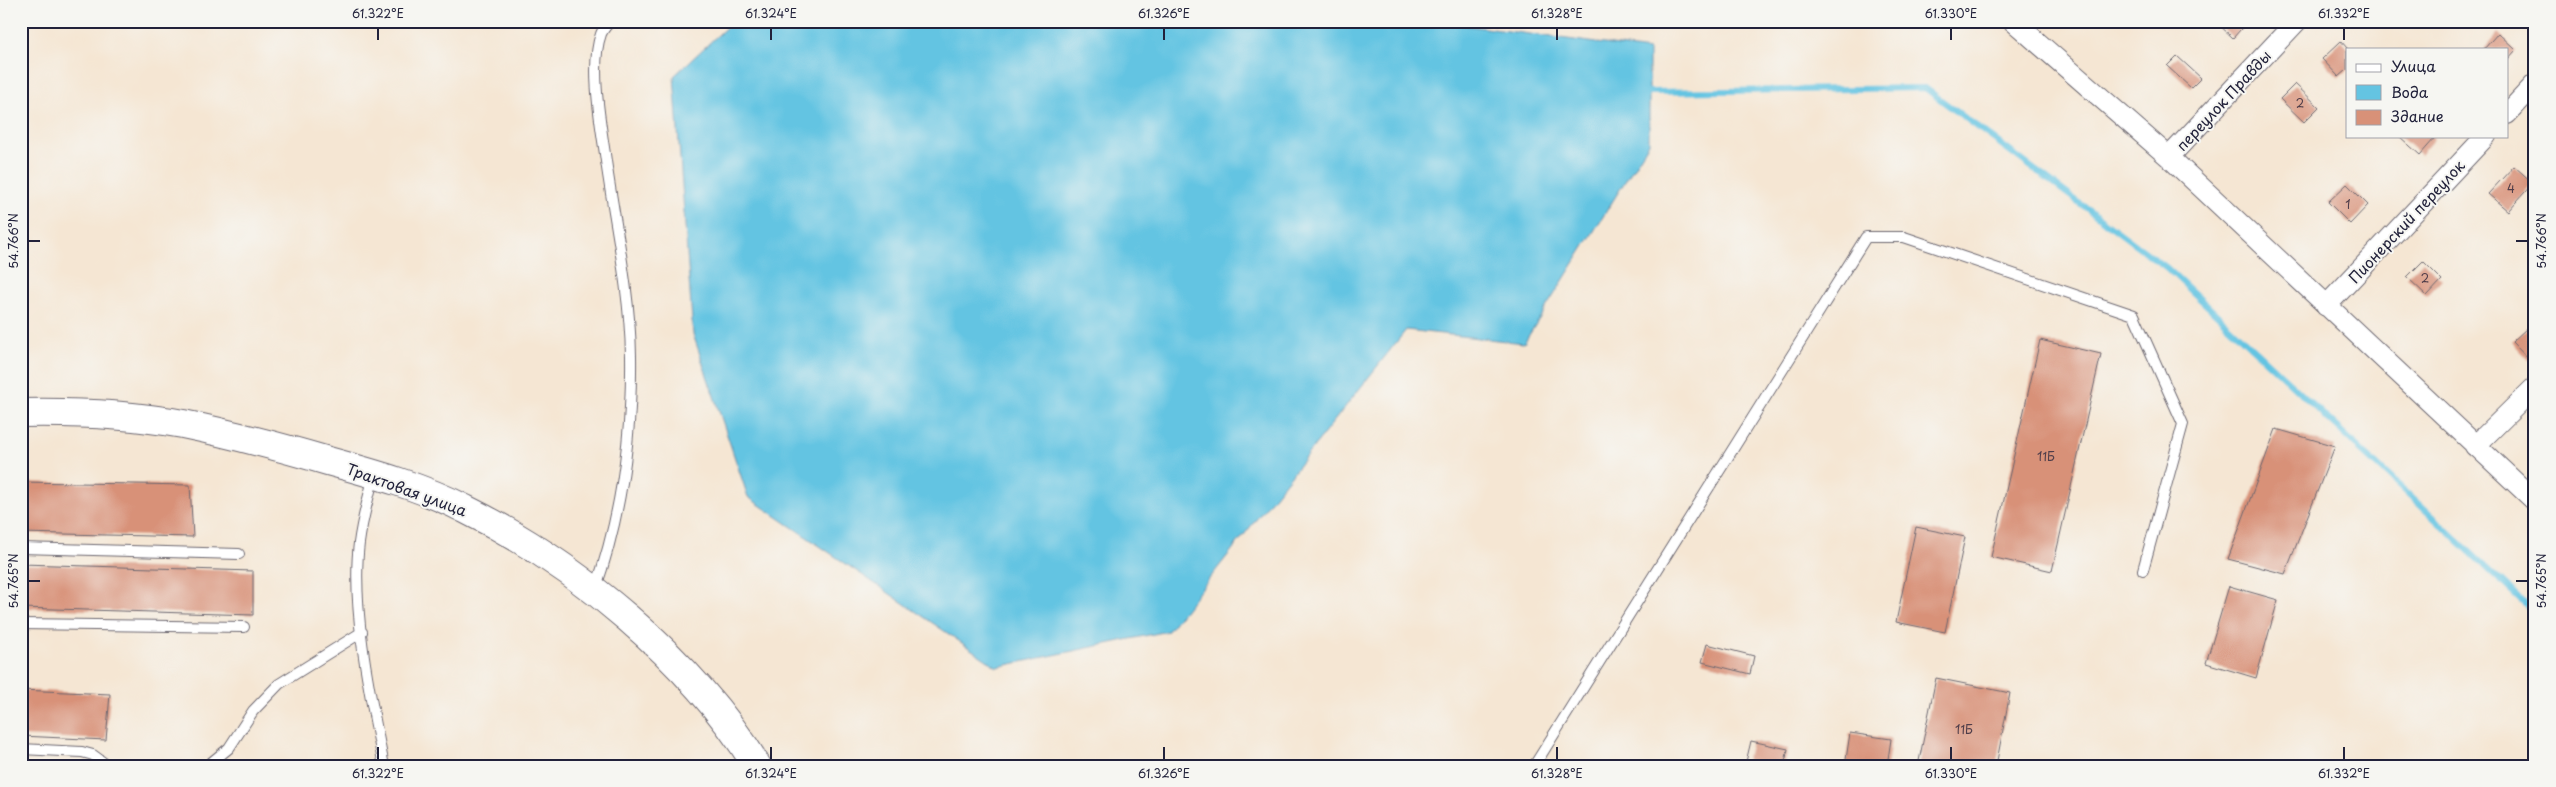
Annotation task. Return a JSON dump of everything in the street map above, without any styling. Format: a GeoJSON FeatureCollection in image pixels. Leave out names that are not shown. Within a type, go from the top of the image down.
{"type":"FeatureCollection","features":[{"type":"Feature","properties":{"kind":"street"},"geometry":{"type":"LineString","coordinates":[[2013,21],[2169,157],[2535,501]]}},
{"type":"Feature","properties":{"kind":"street","name":"переулок Правды"},"geometry":{"type":"LineString","coordinates":[[2169,157],[2287,25]]}},
{"type":"Feature","properties":{"kind":"street"},"geometry":{"type":"LineString","coordinates":[[2508,113],[2535,84]]}},
{"type":"Feature","properties":{"kind":"street","name":"Пионерский переулок"},"geometry":{"type":"LineString","coordinates":[[2326,306],[2484,138]]}},
{"type":"Feature","properties":{"kind":"street"},"geometry":{"type":"LineString","coordinates":[[2475,446],[2535,387]]}},
{"type":"Feature","properties":{"kind":"street","name":"Трактовая улица"},"geometry":{"type":"LineString","coordinates":[[21,413],[66,412],[182,424],[280,447],[375,474],[465,508],[535,550],[611,602],[699,687],[757,766]]}},
{"type":"Feature","properties":{"kind":"lane"},"geometry":{"type":"LineString","coordinates":[[594,591],[610,548],[617,516],[631,397],[629,317],[597,102],[597,66],[601,33],[610,21]]}},
{"type":"Feature","properties":{"kind":"lane"},"geometry":{"type":"LineString","coordinates":[[1534,766],[1866,237],[1904,237],[2134,315],[2183,424],[2143,570]]}},
{"type":"Feature","properties":{"kind":"lane"},"geometry":{"type":"LineString","coordinates":[[375,474],[364,512],[359,544],[359,605],[372,708],[384,766]]}},
{"type":"Feature","properties":{"kind":"lane"},"geometry":{"type":"LineString","coordinates":[[21,548],[239,554]]}},
{"type":"Feature","properties":{"kind":"lane"},"geometry":{"type":"LineString","coordinates":[[21,624],[244,627]]}},
{"type":"Feature","properties":{"kind":"lane"},"geometry":{"type":"LineString","coordinates":[[208,766],[229,748],[253,711],[279,684],[362,632]]}},
{"type":"Feature","properties":{"kind":"lane"},"geometry":{"type":"LineString","coordinates":[[21,749],[82,752],[93,755],[108,766]]}},
{"type":"Feature","properties":{"kind":"water"},"geometry":{"type":"Polygon","coordinates":[[[733,21],[1433,21],[1649,50],[1649,143],[1524,343],[1406,330],[1168,631],[997,667],[748,497],[693,334],[674,76],[733,21]]]}},
{"type":"Feature","properties":{"kind":"building"},"geometry":{"type":"Polygon","coordinates":[[[2215,21],[2248,21],[2233,38],[2215,21]]]}},
{"type":"Feature","properties":{"kind":"building"},"geometry":{"type":"Polygon","coordinates":[[[2498,33],[2516,50],[2508,59],[2508,48],[2485,48],[2498,33]]]}},
{"type":"Feature","properties":{"kind":"building"},"geometry":{"type":"Polygon","coordinates":[[[2341,41],[2347,48],[2346,71],[2339,77],[2322,59],[2341,41]]]}},
{"type":"Feature","properties":{"kind":"building"},"geometry":{"type":"Polygon","coordinates":[[[2177,56],[2201,78],[2191,88],[2167,66],[2177,56]]]}},
{"type":"Feature","properties":{"kind":"building"},"geometry":{"type":"Polygon","coordinates":[[[2295,84],[2319,107],[2304,122],[2280,99],[2295,84]]]}},
{"type":"Feature","properties":{"kind":"building"},"geometry":{"type":"Polygon","coordinates":[[[2401,138],[2433,138],[2420,155],[2401,138]]]}},
{"type":"Feature","properties":{"kind":"building"},"geometry":{"type":"Polygon","coordinates":[[[2514,166],[2533,183],[2508,211],[2488,194],[2514,166]]]}},
{"type":"Feature","properties":{"kind":"building"},"geometry":{"type":"Polygon","coordinates":[[[2347,184],[2368,205],[2350,224],[2328,202],[2347,184]]]}},
{"type":"Feature","properties":{"kind":"building"},"geometry":{"type":"Polygon","coordinates":[[[2423,261],[2442,280],[2427,296],[2407,277],[2423,261]]]}},
{"type":"Feature","properties":{"kind":"building"},"geometry":{"type":"Polygon","coordinates":[[[2528,327],[2535,334],[2533,364],[2512,342],[2528,327]]]}},
{"type":"Feature","properties":{"kind":"building"},"geometry":{"type":"Polygon","coordinates":[[[2040,340],[2101,354],[2052,571],[1991,557],[2040,340]]]}},
{"type":"Feature","properties":{"kind":"building"},"geometry":{"type":"Polygon","coordinates":[[[2276,429],[2335,446],[2285,574],[2228,559],[2276,429]]]}},
{"type":"Feature","properties":{"kind":"building"},"geometry":{"type":"Polygon","coordinates":[[[21,482],[190,485],[193,537],[21,533],[21,482]]]}},
{"type":"Feature","properties":{"kind":"building"},"geometry":{"type":"Polygon","coordinates":[[[1916,527],[1965,537],[1945,632],[1896,622],[1916,527]]]}},
{"type":"Feature","properties":{"kind":"building"},"geometry":{"type":"Polygon","coordinates":[[[21,564],[253,571],[253,615],[21,608],[21,564]]]}},
{"type":"Feature","properties":{"kind":"building"},"geometry":{"type":"Polygon","coordinates":[[[2229,586],[2278,600],[2256,678],[2206,663],[2229,586]]]}},
{"type":"Feature","properties":{"kind":"building"},"geometry":{"type":"Polygon","coordinates":[[[1707,644],[1754,656],[1750,674],[1702,662],[1707,644]]]}},
{"type":"Feature","properties":{"kind":"building"},"geometry":{"type":"Polygon","coordinates":[[[1936,678],[2010,693],[1996,766],[1918,766],[1936,678]]]}},
{"type":"Feature","properties":{"kind":"building"},"geometry":{"type":"Polygon","coordinates":[[[21,690],[110,694],[106,740],[21,736],[21,690]]]}},
{"type":"Feature","properties":{"kind":"building"},"geometry":{"type":"Polygon","coordinates":[[[1850,733],[1891,739],[1887,766],[1845,766],[1850,733]]]}},
{"type":"Feature","properties":{"kind":"building"},"geometry":{"type":"Polygon","coordinates":[[[1751,741],[1788,749],[1784,766],[1745,766],[1751,741]]]}},
{"type":"Feature","properties":{"kind":"waterway"},"geometry":{"type":"LineString","coordinates":[[1649,92],[1925,88],[2167,268],[2535,613]]}}]}
